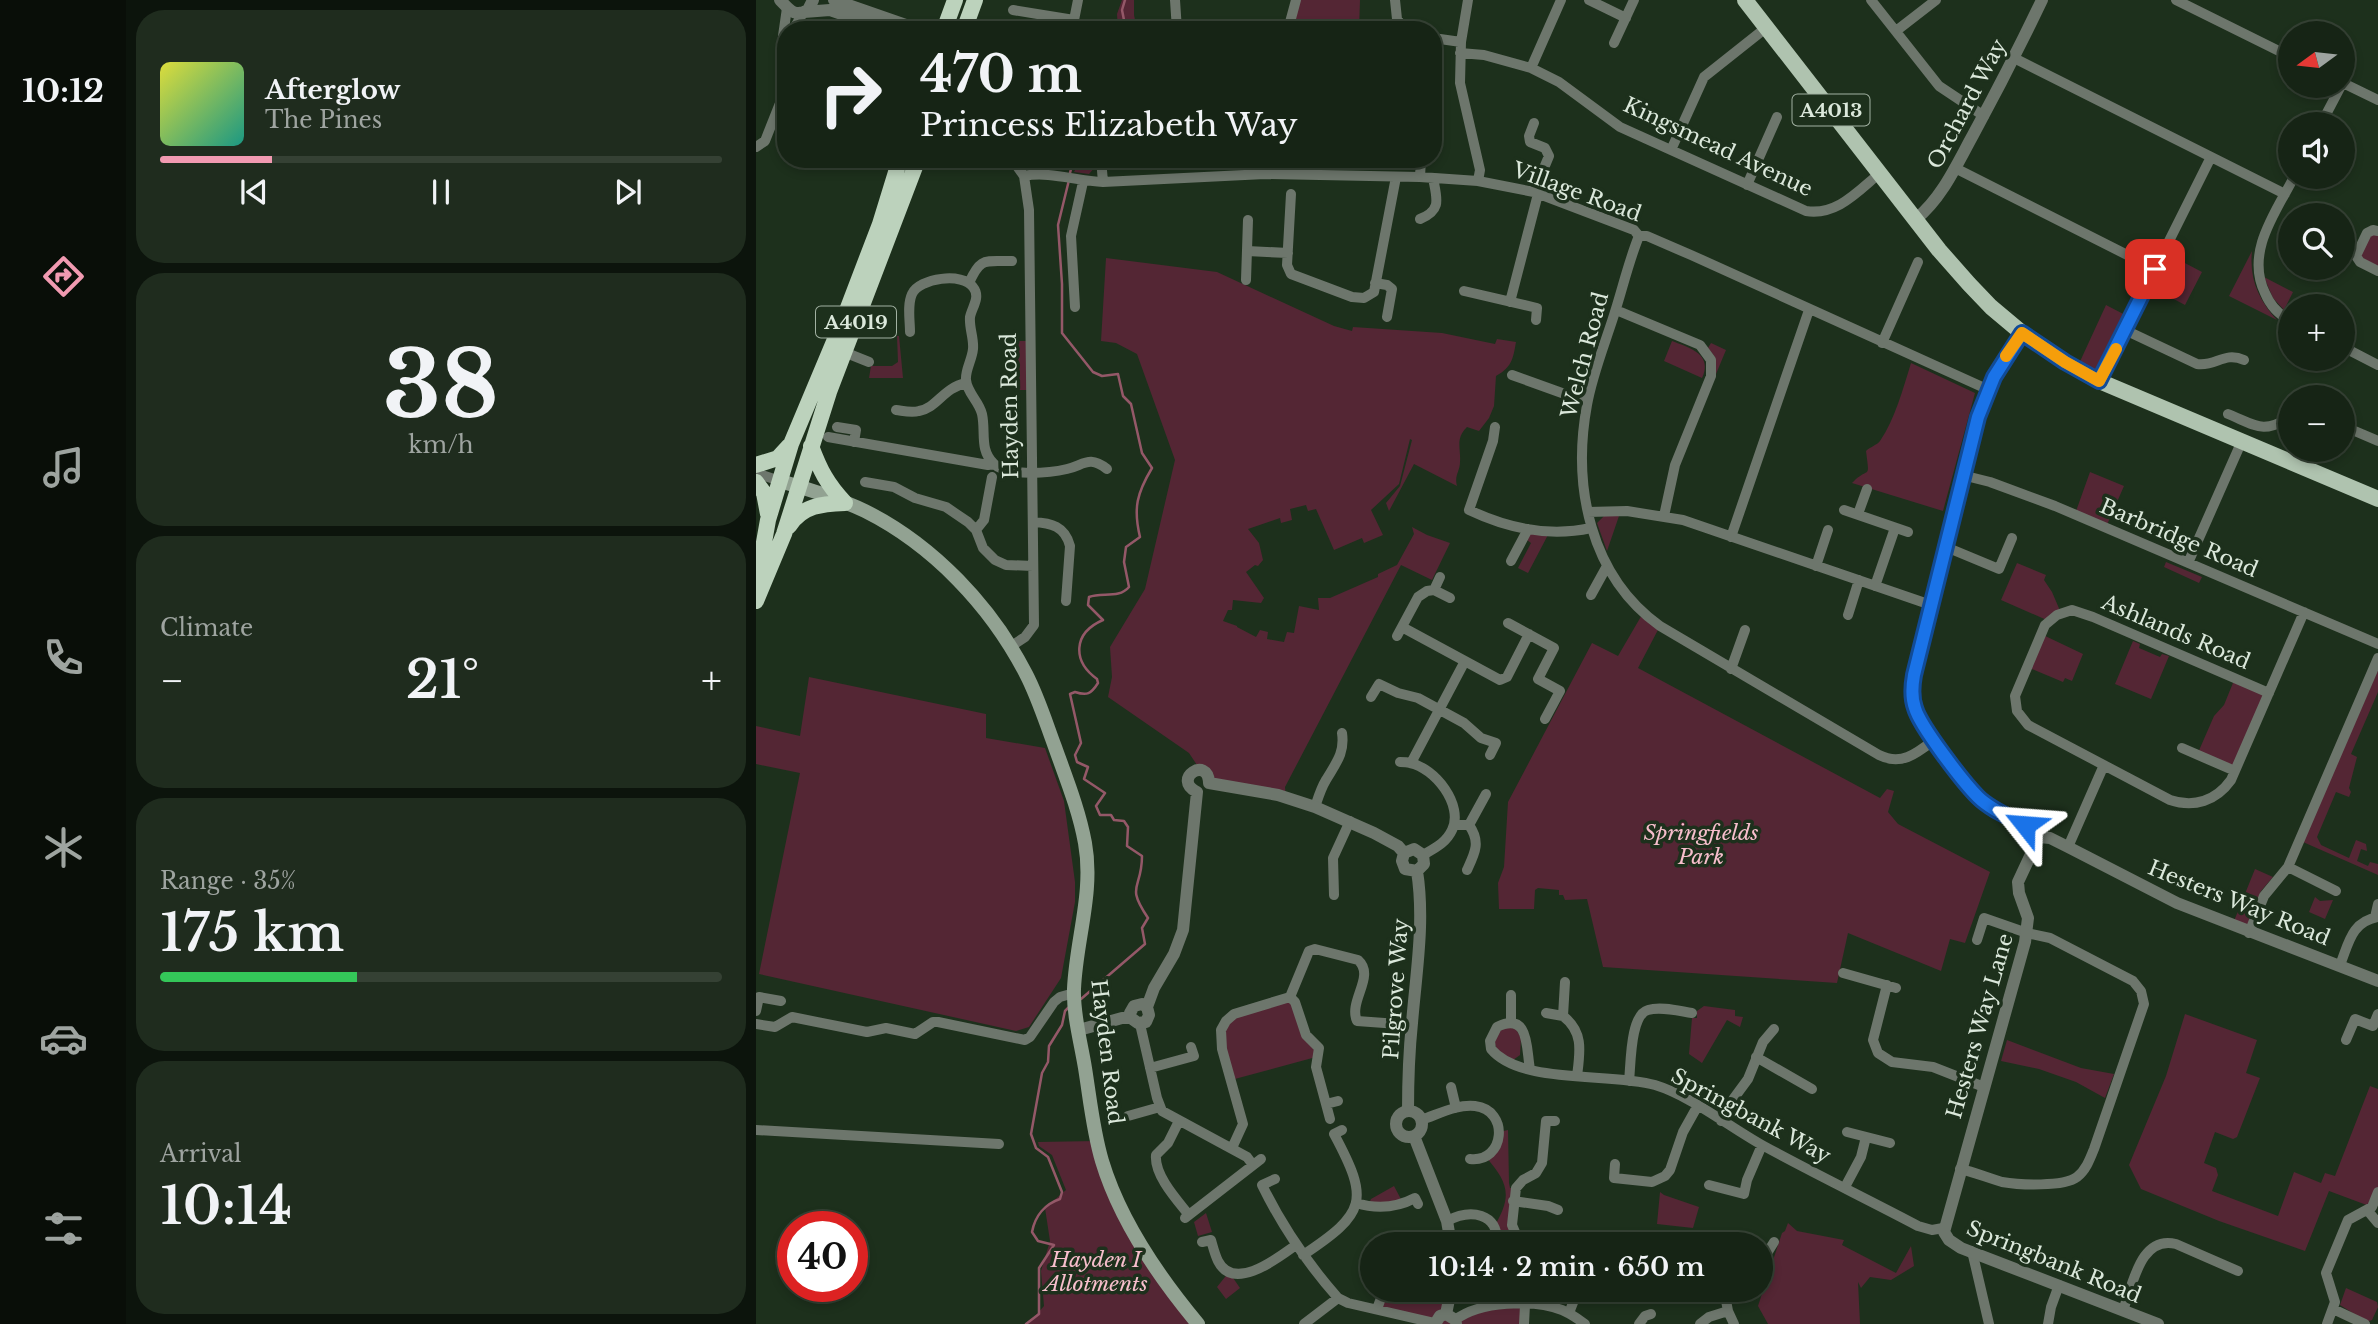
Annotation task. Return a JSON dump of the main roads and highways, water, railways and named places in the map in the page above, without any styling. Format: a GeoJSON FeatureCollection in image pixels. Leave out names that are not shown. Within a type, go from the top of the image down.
{"type":"FeatureCollection","features":[{"type":"Feature","properties":{"kind":"highway"},"geometry":{"type":"LineString","coordinates":[[947,21],[955,0]]}},
{"type":"Feature","properties":{"kind":"highway","name":"A4019"},"geometry":{"type":"LineString","coordinates":[[756,587],[768,520],[791,444],[846,313],[880,224],[897,168]]}},
{"type":"Feature","properties":{"kind":"highway","name":"A4019"},"geometry":{"type":"LineString","coordinates":[[756,601],[784,534],[829,392],[915,168]]}},
{"type":"Feature","properties":{"kind":"highway"},"geometry":{"type":"LineString","coordinates":[[780,481],[791,475],[817,406],[829,392]]}},
{"type":"Feature","properties":{"kind":"highway"},"geometry":{"type":"LineString","coordinates":[[756,466],[778,458],[791,444]]}},
{"type":"Feature","properties":{"kind":"highway"},"geometry":{"type":"LineString","coordinates":[[811,446],[829,486],[845,503]]}},
{"type":"Feature","properties":{"kind":"highway"},"geometry":{"type":"LineString","coordinates":[[756,482],[764,493],[768,520]]}},
{"type":"Feature","properties":{"kind":"highway"},"geometry":{"type":"LineString","coordinates":[[760,567],[766,559],[786,494],[799,486]]}},
{"type":"Feature","properties":{"kind":"highway"},"geometry":{"type":"LineString","coordinates":[[784,534],[795,517],[807,509],[817,504],[845,503]]}},
{"type":"Feature","properties":{"kind":"main road","name":"A4013"},"geometry":{"type":"LineString","coordinates":[[1745,0],[1969,284],[2022,333],[2099,381],[2378,499]]}},
{"type":"Feature","properties":{"kind":"main road","name":"Hayden Road"},"geometry":{"type":"LineString","coordinates":[[780,481],[845,503],[882,521],[935,559],[974,599],[1010,647],[1038,701],[1085,843],[1088,889],[1077,952],[1075,1000],[1097,1141],[1115,1196],[1152,1262],[1198,1324]]}},
{"type":"Feature","properties":{"kind":"waterway"},"geometry":{"type":"LineString","coordinates":[[1124,21],[1122,10],[1125,0]]}},
{"type":"Feature","properties":{"kind":"waterway"},"geometry":{"type":"LineString","coordinates":[[1070,173],[1071,168]]}},
{"type":"Feature","properties":{"kind":"waterway"},"geometry":{"type":"LineString","coordinates":[[1069,180],[1058,225],[1062,333],[1093,372],[1102,376],[1118,374],[1123,396],[1131,404],[1142,453],[1152,468],[1138,501],[1140,537],[1126,547],[1124,562],[1129,587],[1120,593],[1089,597],[1088,605],[1103,620],[1086,632],[1079,648],[1083,664],[1098,683],[1088,693],[1070,694],[1081,743],[1075,755],[1077,762],[1088,767],[1084,779],[1105,793],[1096,806],[1100,815],[1111,815],[1114,820],[1124,821],[1128,827],[1127,846],[1142,856],[1136,892],[1148,918],[1142,928],[1145,944],[1081,999]]}},
{"type":"Feature","properties":{"kind":"waterway"},"geometry":{"type":"LineString","coordinates":[[1026,1324],[1039,1314],[1039,1268],[1054,1245],[1038,1241],[1032,1232],[1033,1226],[1042,1211],[1060,1199],[1062,1192],[1048,1157],[1036,1148],[1031,1134],[1042,1073],[1048,1062],[1049,1046],[1069,1007]]}},
{"type":"Feature","properties":{"kind":"park label","name":"Springfields Park"},"geometry":{"type":"Point","coordinates":[1701,845]}},
{"type":"Feature","properties":{"kind":"park label","name":"Hayden I Allotments"},"geometry":{"type":"Point","coordinates":[1096,1272]}}]}
